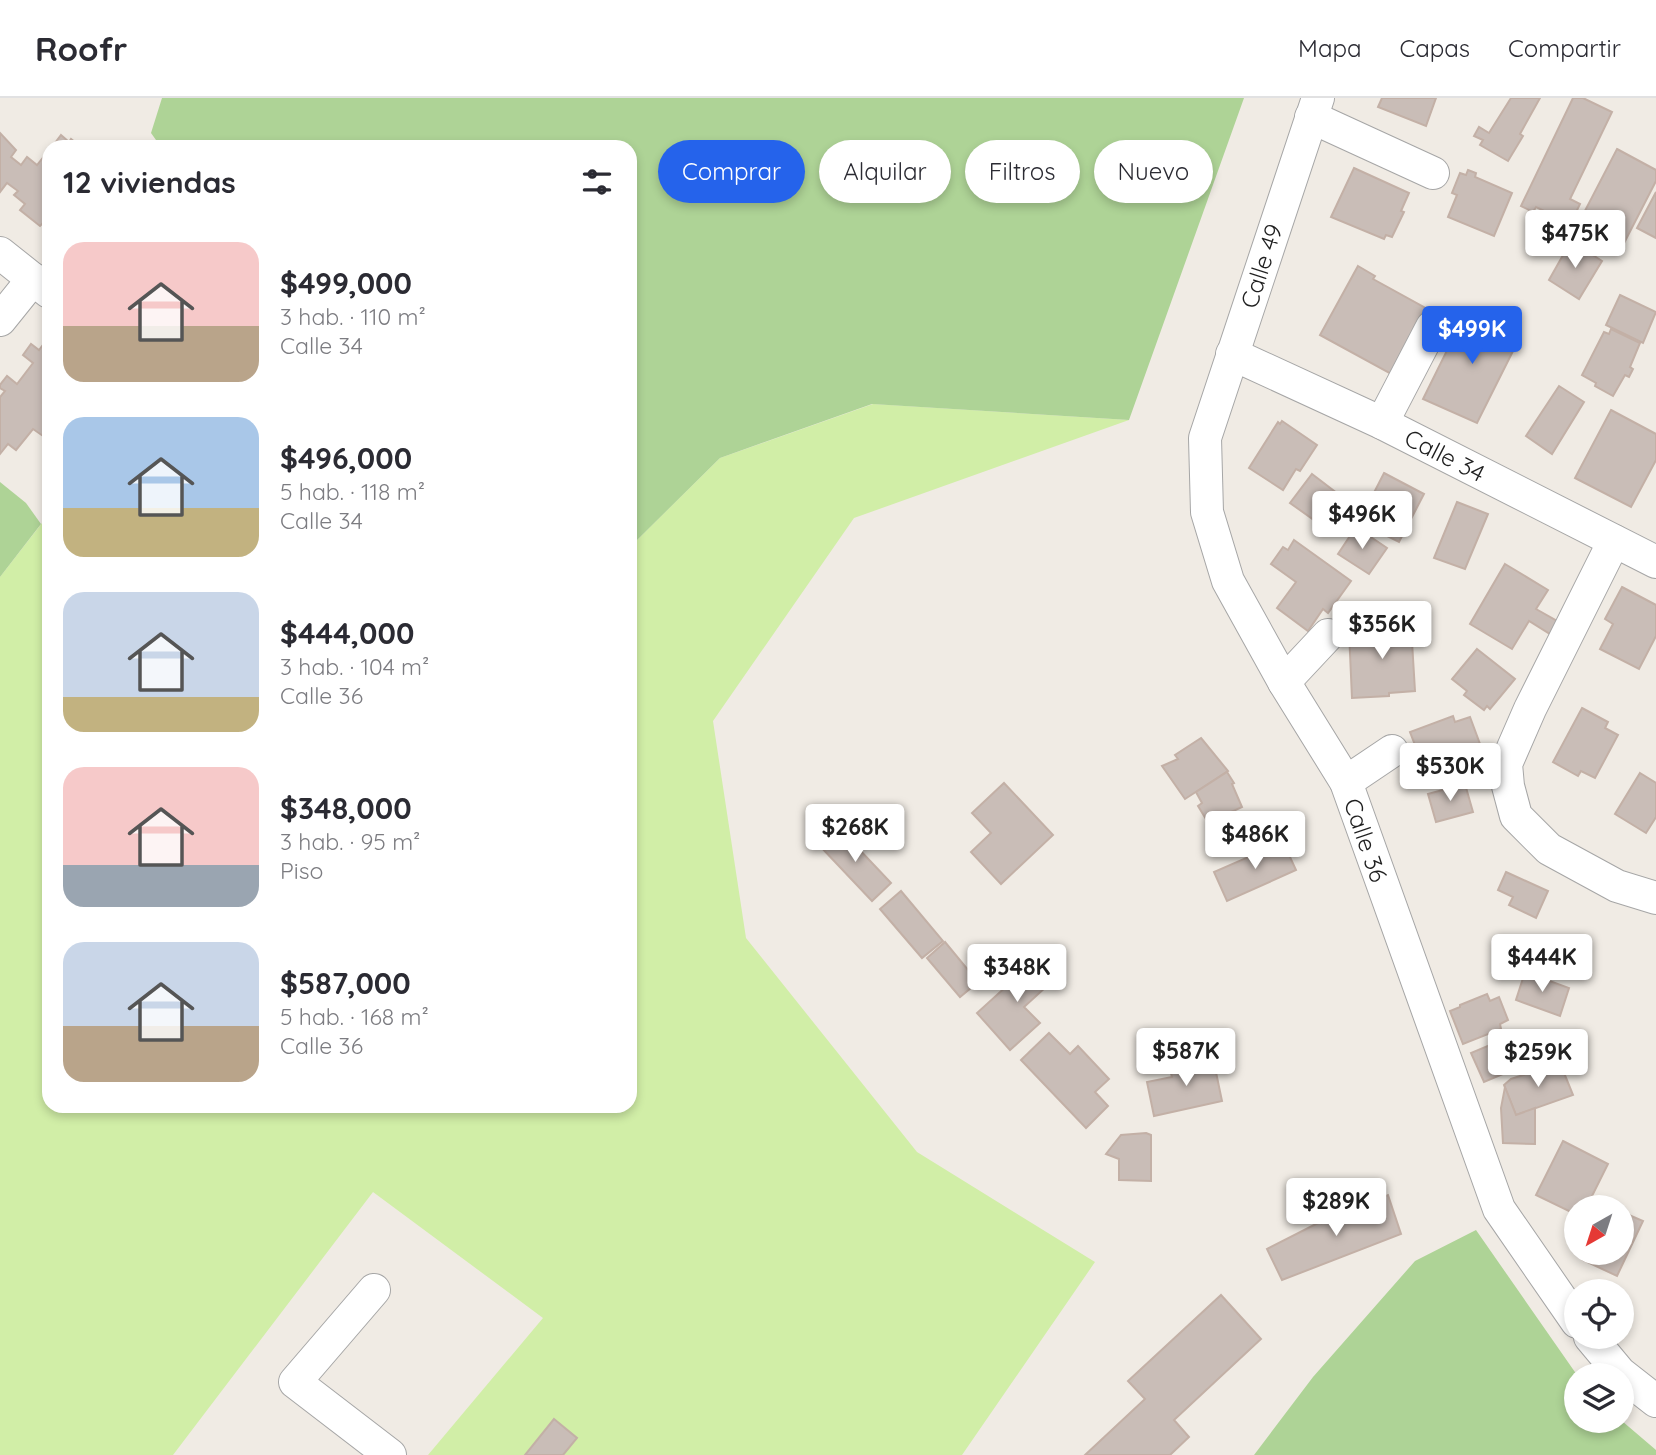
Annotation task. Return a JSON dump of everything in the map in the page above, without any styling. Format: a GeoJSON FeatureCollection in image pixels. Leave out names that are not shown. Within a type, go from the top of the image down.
{"type":"FeatureCollection","features":[{"type":"Feature","properties":{"kind":"street"},"geometry":{"type":"LineString","coordinates":[[1314,108],[1433,173]]}},
{"type":"Feature","properties":{"kind":"street","name":"Calle 49"},"geometry":{"type":"LineString","coordinates":[[1232,354],[1314,108]]}},
{"type":"Feature","properties":{"kind":"street"},"geometry":{"type":"LineString","coordinates":[[0,253],[41,286],[0,320]]}},
{"type":"Feature","properties":{"kind":"street"},"geometry":{"type":"LineString","coordinates":[[1382,423],[1432,327]]}},
{"type":"Feature","properties":{"kind":"street","name":"Calle 34"},"geometry":{"type":"LineString","coordinates":[[1232,354],[1382,423],[1656,562]]}},
{"type":"Feature","properties":{"kind":"street","name":"Calle 36"},"geometry":{"type":"LineString","coordinates":[[1232,354],[1205,438],[1207,512],[1228,581],[1284,681],[1346,782],[1499,1209],[1564,1303]]}},
{"type":"Feature","properties":{"kind":"street"},"geometry":{"type":"LineString","coordinates":[[1614,541],[1530,709],[1506,764],[1508,786],[1516,816],[1549,849],[1617,886],[1656,898]]}},
{"type":"Feature","properties":{"kind":"street"},"geometry":{"type":"LineString","coordinates":[[1284,681],[1328,635]]}},
{"type":"Feature","properties":{"kind":"street"},"geometry":{"type":"LineString","coordinates":[[1346,782],[1392,751]]}},
{"type":"Feature","properties":{"kind":"street"},"geometry":{"type":"LineString","coordinates":[[374,1290],[295,1382],[390,1455]]}},
{"type":"Feature","properties":{"kind":"street"},"geometry":{"type":"LineString","coordinates":[[1600,1349],[1620,1373],[1656,1401]]}},
{"type":"Feature","properties":{"kind":"green space"},"geometry":{"type":"Polygon","coordinates":[[[162,98],[1244,98],[1213,185],[1213,140],[1094,140],[1094,203],[1206,203],[1129,420],[872,404],[720,458],[637,540],[637,140],[156,140],[151,133],[162,98]]]}},
{"type":"Feature","properties":{"kind":"green space"},"geometry":{"type":"Polygon","coordinates":[[[873,404],[1129,420],[854,518],[713,721],[746,938],[917,1152],[1095,1262],[962,1455],[428,1455],[543,1318],[373,1192],[173,1455],[0,1455],[0,577],[42,523],[42,1113],[637,1113],[637,540],[720,458],[873,404]]]}},
{"type":"Feature","properties":{"kind":"green space"},"geometry":{"type":"Polygon","coordinates":[[[0,482],[26,503],[41,524],[0,577],[0,482]]]}},
{"type":"Feature","properties":{"kind":"green space"},"geometry":{"type":"Polygon","coordinates":[[[1476,1230],[1569,1363],[1564,1363],[1564,1433],[1634,1431],[1656,1450],[1656,1455],[1254,1455],[1313,1377],[1415,1261],[1476,1230]]]}},
{"type":"Feature","properties":{"kind":"building"},"geometry":{"type":"Polygon","coordinates":[[[1382,98],[1436,98],[1426,126],[1378,107],[1382,98]]]}},
{"type":"Feature","properties":{"kind":"building"},"geometry":{"type":"Polygon","coordinates":[[[1511,98],[1540,98],[1508,161],[1480,145],[1483,140],[1474,136],[1479,127],[1489,133],[1511,98]]]}},
{"type":"Feature","properties":{"kind":"building"},"geometry":{"type":"Polygon","coordinates":[[[1573,98],[1583,98],[1612,112],[1570,199],[1580,204],[1566,233],[1550,224],[1555,216],[1536,207],[1533,212],[1521,206],[1573,98]]]}},
{"type":"Feature","properties":{"kind":"building"},"geometry":{"type":"Polygon","coordinates":[[[0,133],[16,150],[11,157],[21,165],[27,157],[37,165],[42,159],[42,224],[40,226],[20,210],[25,204],[14,195],[18,191],[7,183],[0,192],[0,133]]]}},
{"type":"Feature","properties":{"kind":"building"},"geometry":{"type":"Polygon","coordinates":[[[1617,149],[1656,170],[1656,181],[1619,253],[1575,230],[1617,149]]]}},
{"type":"Feature","properties":{"kind":"building"},"geometry":{"type":"Polygon","coordinates":[[[1354,168],[1409,193],[1401,211],[1404,212],[1392,237],[1386,235],[1384,239],[1331,217],[1354,168]]]}},
{"type":"Feature","properties":{"kind":"building"},"geometry":{"type":"Polygon","coordinates":[[[1468,170],[1476,173],[1475,177],[1512,193],[1494,236],[1448,217],[1457,195],[1452,193],[1460,173],[1466,175],[1468,170]]]}},
{"type":"Feature","properties":{"kind":"building"},"geometry":{"type":"Polygon","coordinates":[[[1656,192],[1656,238],[1637,228],[1656,192]]]}},
{"type":"Feature","properties":{"kind":"building"},"geometry":{"type":"Polygon","coordinates":[[[1571,241],[1602,261],[1579,299],[1549,280],[1571,241]]]}},
{"type":"Feature","properties":{"kind":"building"},"geometry":{"type":"Polygon","coordinates":[[[1358,266],[1375,276],[1373,279],[1429,310],[1393,375],[1320,335],[1358,266]]]}},
{"type":"Feature","properties":{"kind":"building"},"geometry":{"type":"Polygon","coordinates":[[[1620,295],[1656,312],[1643,343],[1606,325],[1620,295]]]}},
{"type":"Feature","properties":{"kind":"building"},"geometry":{"type":"Polygon","coordinates":[[[1468,308],[1519,333],[1510,350],[1513,351],[1477,423],[1423,399],[1468,308]]]}},
{"type":"Feature","properties":{"kind":"building"},"geometry":{"type":"Polygon","coordinates":[[[1611,329],[1640,343],[1630,367],[1633,369],[1629,377],[1625,375],[1613,396],[1582,375],[1604,332],[1609,334],[1611,329]]]}},
{"type":"Feature","properties":{"kind":"building"},"geometry":{"type":"Polygon","coordinates":[[[31,344],[39,350],[42,346],[42,435],[33,429],[16,450],[8,444],[0,454],[0,397],[5,391],[0,385],[7,376],[17,384],[33,363],[23,355],[31,344]]]}},
{"type":"Feature","properties":{"kind":"building"},"geometry":{"type":"Polygon","coordinates":[[[1559,386],[1584,402],[1552,454],[1526,436],[1559,386]]]}},
{"type":"Feature","properties":{"kind":"building"},"geometry":{"type":"Polygon","coordinates":[[[1611,410],[1656,434],[1656,460],[1631,507],[1575,478],[1611,410]]]}},
{"type":"Feature","properties":{"kind":"building"},"geometry":{"type":"Polygon","coordinates":[[[1282,421],[1317,445],[1300,471],[1296,469],[1283,490],[1249,468],[1278,422],[1280,424],[1282,421]]]}},
{"type":"Feature","properties":{"kind":"building"},"geometry":{"type":"Polygon","coordinates":[[[1384,473],[1424,494],[1399,542],[1359,522],[1384,473]]]}},
{"type":"Feature","properties":{"kind":"building"},"geometry":{"type":"Polygon","coordinates":[[[1312,474],[1342,497],[1321,525],[1290,503],[1312,474]]]}},
{"type":"Feature","properties":{"kind":"building"},"geometry":{"type":"Polygon","coordinates":[[[1457,502],[1488,514],[1465,569],[1434,558],[1457,502]]]}},
{"type":"Feature","properties":{"kind":"building"},"geometry":{"type":"Polygon","coordinates":[[[1356,527],[1387,548],[1369,574],[1338,554],[1356,527]]]}},
{"type":"Feature","properties":{"kind":"building"},"geometry":{"type":"Polygon","coordinates":[[[1294,540],[1351,581],[1328,613],[1323,609],[1308,631],[1277,608],[1296,582],[1271,564],[1283,547],[1288,550],[1294,540]]]}},
{"type":"Feature","properties":{"kind":"building"},"geometry":{"type":"Polygon","coordinates":[[[1505,564],[1548,590],[1536,609],[1557,621],[1550,634],[1529,621],[1512,649],[1470,624],[1505,564]]]}},
{"type":"Feature","properties":{"kind":"building"},"geometry":{"type":"Polygon","coordinates":[[[1622,587],[1656,605],[1656,636],[1639,669],[1600,649],[1613,624],[1605,619],[1622,587]]]}},
{"type":"Feature","properties":{"kind":"building"},"geometry":{"type":"Polygon","coordinates":[[[1411,625],[1415,691],[1352,698],[1349,631],[1411,625]]]}},
{"type":"Feature","properties":{"kind":"building"},"geometry":{"type":"Polygon","coordinates":[[[1477,649],[1515,679],[1490,709],[1487,706],[1484,710],[1464,695],[1467,691],[1452,679],[1477,649]]]}},
{"type":"Feature","properties":{"kind":"building"},"geometry":{"type":"Polygon","coordinates":[[[1582,708],[1608,722],[1605,728],[1618,735],[1595,778],[1581,771],[1578,776],[1553,762],[1582,708]]]}},
{"type":"Feature","properties":{"kind":"building"},"geometry":{"type":"Polygon","coordinates":[[[1453,716],[1455,722],[1470,717],[1487,763],[1430,784],[1410,732],[1453,716]]]}},
{"type":"Feature","properties":{"kind":"building"},"geometry":{"type":"Polygon","coordinates":[[[1201,738],[1228,771],[1185,799],[1162,766],[1178,759],[1175,755],[1201,738]]]}},
{"type":"Feature","properties":{"kind":"building"},"geometry":{"type":"Polygon","coordinates":[[[1227,772],[1234,783],[1232,784],[1242,807],[1212,821],[1210,818],[1206,819],[1198,806],[1202,803],[1196,792],[1227,772]]]}},
{"type":"Feature","properties":{"kind":"building"},"geometry":{"type":"Polygon","coordinates":[[[1640,773],[1656,783],[1656,817],[1646,833],[1615,814],[1640,773]]]}},
{"type":"Feature","properties":{"kind":"building"},"geometry":{"type":"Polygon","coordinates":[[[1004,783],[1053,835],[1001,884],[971,852],[991,833],[972,813],[1004,783]]]}},
{"type":"Feature","properties":{"kind":"building"},"geometry":{"type":"Polygon","coordinates":[[[1465,784],[1473,812],[1436,822],[1428,794],[1465,784]]]}},
{"type":"Feature","properties":{"kind":"building"},"geometry":{"type":"Polygon","coordinates":[[[838,827],[891,883],[872,901],[819,845],[838,827]]]}},
{"type":"Feature","properties":{"kind":"building"},"geometry":{"type":"Polygon","coordinates":[[[1283,842],[1296,870],[1227,901],[1214,872],[1283,842]]]}},
{"type":"Feature","properties":{"kind":"building"},"geometry":{"type":"Polygon","coordinates":[[[1506,872],[1548,891],[1536,918],[1509,905],[1513,897],[1498,890],[1506,872]]]}},
{"type":"Feature","properties":{"kind":"building"},"geometry":{"type":"Polygon","coordinates":[[[901,891],[943,941],[922,958],[880,909],[901,891]]]}},
{"type":"Feature","properties":{"kind":"building"},"geometry":{"type":"Polygon","coordinates":[[[945,942],[978,982],[960,997],[927,958],[945,942]]]}},
{"type":"Feature","properties":{"kind":"building"},"geometry":{"type":"Polygon","coordinates":[[[1040,956],[1058,976],[1024,1007],[1040,1023],[1010,1050],[977,1013],[1040,956]]]}},
{"type":"Feature","properties":{"kind":"building"},"geometry":{"type":"Polygon","coordinates":[[[1525,972],[1569,988],[1560,1016],[1516,1000],[1525,972]]]}},
{"type":"Feature","properties":{"kind":"building"},"geometry":{"type":"Polygon","coordinates":[[[1487,994],[1490,1001],[1499,997],[1508,1020],[1500,1024],[1501,1029],[1463,1044],[1450,1011],[1487,994]]]}},
{"type":"Feature","properties":{"kind":"building"},"geometry":{"type":"Polygon","coordinates":[[[1049,1033],[1070,1054],[1078,1046],[1109,1079],[1095,1092],[1108,1106],[1086,1128],[1021,1060],[1049,1033]]]}},
{"type":"Feature","properties":{"kind":"building"},"geometry":{"type":"Polygon","coordinates":[[[1509,1037],[1522,1066],[1484,1082],[1471,1053],[1509,1037]]]}},
{"type":"Feature","properties":{"kind":"building"},"geometry":{"type":"Polygon","coordinates":[[[1213,1058],[1222,1101],[1154,1116],[1147,1082],[1172,1077],[1169,1066],[1213,1058]]]}},
{"type":"Feature","properties":{"kind":"building"},"geometry":{"type":"Polygon","coordinates":[[[1560,1063],[1573,1095],[1516,1115],[1504,1085],[1511,1079],[1560,1063]]]}},
{"type":"Feature","properties":{"kind":"building"},"geometry":{"type":"Polygon","coordinates":[[[1505,1087],[1516,1115],[1535,1108],[1535,1144],[1503,1143],[1501,1108],[1505,1087]]]}},
{"type":"Feature","properties":{"kind":"building"},"geometry":{"type":"Polygon","coordinates":[[[1121,1135],[1151,1135],[1151,1181],[1119,1180],[1119,1159],[1106,1154],[1121,1135]]]}},
{"type":"Feature","properties":{"kind":"building"},"geometry":{"type":"Polygon","coordinates":[[[1563,1141],[1608,1164],[1592,1195],[1564,1195],[1564,1209],[1536,1195],[1563,1141]]]}},
{"type":"Feature","properties":{"kind":"building"},"geometry":{"type":"Polygon","coordinates":[[[1388,1195],[1401,1234],[1282,1280],[1267,1249],[1322,1221],[1388,1195]]]}},
{"type":"Feature","properties":{"kind":"building"},"geometry":{"type":"Polygon","coordinates":[[[1634,1217],[1643,1221],[1634,1240],[1634,1217]]]}},
{"type":"Feature","properties":{"kind":"building"},"geometry":{"type":"Polygon","coordinates":[[[1594,1265],[1622,1265],[1617,1276],[1594,1265]]]}},
{"type":"Feature","properties":{"kind":"building"},"geometry":{"type":"Polygon","coordinates":[[[1221,1295],[1261,1339],[1174,1420],[1189,1437],[1170,1455],[1085,1455],[1145,1399],[1128,1381],[1221,1295]]]}},
{"type":"Feature","properties":{"kind":"building"},"geometry":{"type":"Polygon","coordinates":[[[554,1419],[577,1438],[563,1455],[525,1455],[554,1419]]]}}]}
